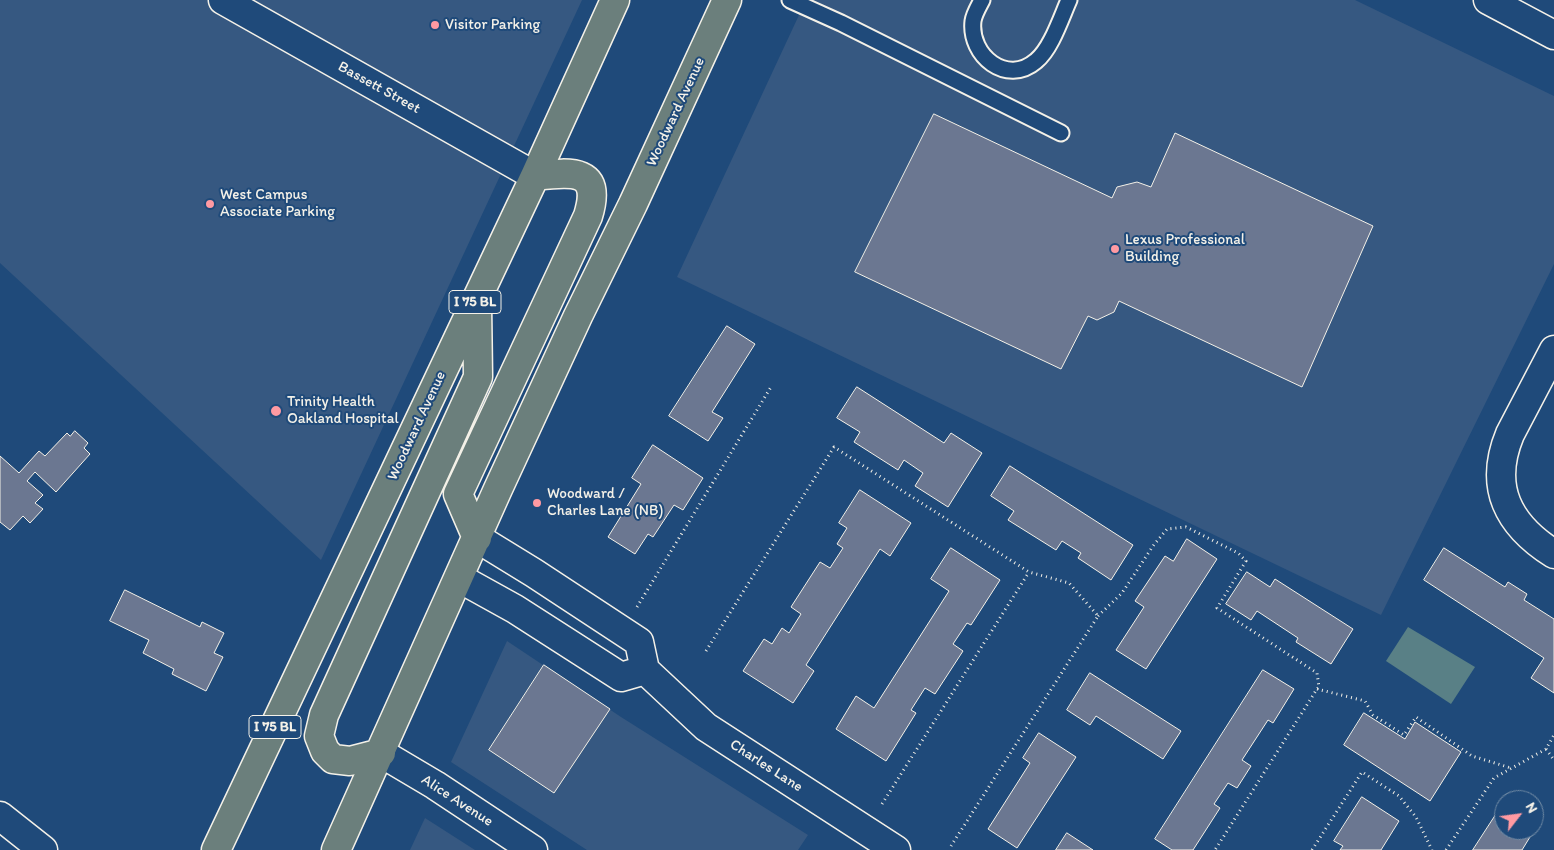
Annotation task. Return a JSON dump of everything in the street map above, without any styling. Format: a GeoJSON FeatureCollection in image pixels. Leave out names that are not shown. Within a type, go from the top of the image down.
{"type":"FeatureCollection","features":[{"type":"Feature","properties":{"kind":"main road","name":"Woodward Avenue"},"geometry":{"type":"LineString","coordinates":[[216,850],[535,176],[615,0]]}},
{"type":"Feature","properties":{"kind":"main road","name":"Woodward Avenue"},"geometry":{"type":"LineString","coordinates":[[336,850],[498,489],[727,0]]}},
{"type":"Feature","properties":{"kind":"main road"},"geometry":{"type":"LineString","coordinates":[[477,538],[458,494],[592,204],[593,194],[590,186],[582,177],[565,172],[535,176]]}},
{"type":"Feature","properties":{"kind":"main road"},"geometry":{"type":"LineString","coordinates":[[381,753],[350,761],[333,759],[325,751],[319,736],[324,715],[478,377],[477,297]]}},
{"type":"Feature","properties":{"kind":"street","name":"Bassett Street"},"geometry":{"type":"LineString","coordinates":[[224,0],[535,176]]}},
{"type":"Feature","properties":{"kind":"street"},"geometry":{"type":"LineString","coordinates":[[1488,0],[1554,35]]}},
{"type":"Feature","properties":{"kind":"street"},"geometry":{"type":"LineString","coordinates":[[1554,350],[1510,434],[1505,446],[1501,467],[1504,495],[1513,515],[1526,534],[1554,554]]}},
{"type":"Feature","properties":{"kind":"street"},"geometry":{"type":"LineString","coordinates":[[459,578],[515,609],[620,677],[646,670],[639,642],[477,538]]}},
{"type":"Feature","properties":{"kind":"street","name":"Charles Lane"},"geometry":{"type":"LineString","coordinates":[[646,670],[706,728],[896,850]]}},
{"type":"Feature","properties":{"kind":"street","name":"Alice Avenue"},"geometry":{"type":"LineString","coordinates":[[381,753],[435,785],[533,850]]}},
{"type":"Feature","properties":{"kind":"street"},"geometry":{"type":"LineString","coordinates":[[0,816],[43,850]]}},
{"type":"Feature","properties":{"kind":"lane"},"geometry":{"type":"LineString","coordinates":[[790,0],[841,23],[1061,133]]}},
{"type":"Feature","properties":{"kind":"lane"},"geometry":{"type":"LineString","coordinates":[[982,0],[973,21],[978,47],[984,58],[993,65],[1011,71],[1031,66],[1041,56],[1069,0]]}},
{"type":"Feature","properties":{"kind":"path"},"geometry":{"type":"LineString","coordinates":[[637,607],[772,387]]}},
{"type":"Feature","properties":{"kind":"path"},"geometry":{"type":"LineString","coordinates":[[706,651],[834,448],[1029,572],[1069,583],[1098,616]]}},
{"type":"Feature","properties":{"kind":"path"},"geometry":{"type":"LineString","coordinates":[[951,846],[1098,616],[1122,593],[1153,546],[1167,529],[1186,527],[1238,553],[1246,562],[1218,608],[1317,672],[1317,689],[1216,850]]}},
{"type":"Feature","properties":{"kind":"path"},"geometry":{"type":"LineString","coordinates":[[882,804],[1029,572]]}},
{"type":"Feature","properties":{"kind":"path"},"geometry":{"type":"LineString","coordinates":[[1317,689],[1365,701],[1373,714],[1404,735],[1416,717],[1472,756],[1511,768]]}},
{"type":"Feature","properties":{"kind":"path"},"geometry":{"type":"LineString","coordinates":[[1446,850],[1494,778],[1546,749],[1554,735]]}},
{"type":"Feature","properties":{"kind":"path"},"geometry":{"type":"LineString","coordinates":[[1546,749],[1554,760]]}},
{"type":"Feature","properties":{"kind":"path"},"geometry":{"type":"LineString","coordinates":[[1312,850],[1362,772],[1399,796],[1416,817],[1432,850]]}},
{"type":"Feature","properties":{"kind":"shaded area","name":"Trinity Health Oakland Hospital"},"geometry":{"type":"Polygon","coordinates":[[[0,0],[582,0],[321,560],[0,263],[0,0]]]}},
{"type":"Feature","properties":{"kind":"shaded area"},"geometry":{"type":"Polygon","coordinates":[[[806,0],[1355,0],[1554,96],[1554,264],[1381,615],[677,277],[806,0]]]}},
{"type":"Feature","properties":{"kind":"shaded area"},"geometry":{"type":"Polygon","coordinates":[[[507,641],[621,717],[808,835],[798,850],[587,850],[451,762],[507,641]]]}},
{"type":"Feature","properties":{"kind":"shaded area"},"geometry":{"type":"Polygon","coordinates":[[[425,818],[475,850],[410,850],[425,818]]]}},
{"type":"Feature","properties":{"kind":"green space"},"geometry":{"type":"Polygon","coordinates":[[[1408,627],[1475,667],[1451,704],[1386,661],[1408,627]]]}},
{"type":"Feature","properties":{"kind":"building","name":"Lexus Professional Building"},"geometry":{"type":"Polygon","coordinates":[[[934,114],[1112,198],[1117,187],[1137,182],[1151,187],[1175,133],[1373,226],[1302,387],[1119,301],[1114,312],[1097,320],[1088,316],[1061,369],[855,272],[934,114]]]}},
{"type":"Feature","properties":{"kind":"building"},"geometry":{"type":"Polygon","coordinates":[[[727,326],[755,344],[712,412],[723,418],[708,441],[669,416],[727,326]]]}},
{"type":"Feature","properties":{"kind":"building"},"geometry":{"type":"Polygon","coordinates":[[[857,387],[944,443],[951,433],[982,453],[948,507],[915,486],[923,473],[904,460],[898,470],[854,442],[860,432],[837,418],[857,387]]]}},
{"type":"Feature","properties":{"kind":"building"},"geometry":{"type":"Polygon","coordinates":[[[75,431],[88,443],[84,448],[90,454],[56,492],[35,472],[27,481],[43,495],[35,503],[43,509],[30,523],[23,516],[10,530],[0,522],[0,456],[19,473],[39,451],[45,456],[67,433],[70,436],[75,431]]]}},
{"type":"Feature","properties":{"kind":"building"},"geometry":{"type":"Polygon","coordinates":[[[653,445],[703,478],[683,510],[674,505],[653,537],[648,534],[635,554],[608,537],[641,484],[632,478],[653,445]]]}},
{"type":"Feature","properties":{"kind":"building"},"geometry":{"type":"Polygon","coordinates":[[[1010,466],[1133,545],[1111,580],[1078,558],[1081,553],[1062,541],[1056,550],[1008,520],[1014,511],[991,496],[1010,466]]]}},
{"type":"Feature","properties":{"kind":"building"},"geometry":{"type":"Polygon","coordinates":[[[860,490],[911,523],[890,556],[880,549],[806,665],[814,671],[793,703],[743,671],[764,639],[772,644],[782,628],[789,633],[801,614],[791,607],[820,562],[830,568],[843,548],[837,544],[847,528],[839,523],[860,490]]]}},
{"type":"Feature","properties":{"kind":"building"},"geometry":{"type":"Polygon","coordinates":[[[1187,539],[1217,559],[1146,669],[1116,650],[1144,607],[1135,601],[1165,556],[1173,561],[1187,539]]]}},
{"type":"Feature","properties":{"kind":"building"},"geometry":{"type":"Polygon","coordinates":[[[951,548],[1000,580],[971,625],[967,623],[953,644],[963,651],[935,694],[925,688],[911,710],[916,713],[886,761],[836,729],[856,696],[874,708],[949,591],[931,579],[951,548]]]}},
{"type":"Feature","properties":{"kind":"building"},"geometry":{"type":"Polygon","coordinates":[[[1444,548],[1505,587],[1508,582],[1527,594],[1524,600],[1554,619],[1554,693],[1531,678],[1544,658],[1424,580],[1444,548]]]}},
{"type":"Feature","properties":{"kind":"building"},"geometry":{"type":"Polygon","coordinates":[[[1247,572],[1270,587],[1275,579],[1353,629],[1331,664],[1296,642],[1298,638],[1257,611],[1251,620],[1226,604],[1247,572]]]}},
{"type":"Feature","properties":{"kind":"building"},"geometry":{"type":"Polygon","coordinates":[[[125,590],[200,627],[202,622],[224,633],[214,653],[223,657],[206,691],[172,674],[174,669],[143,653],[149,640],[110,621],[125,590]]]}},
{"type":"Feature","properties":{"kind":"building"},"geometry":{"type":"Polygon","coordinates":[[[544,665],[610,709],[554,793],[489,750],[544,665]]]}},
{"type":"Feature","properties":{"kind":"building"},"geometry":{"type":"Polygon","coordinates":[[[1263,670],[1294,689],[1273,723],[1268,720],[1242,760],[1251,766],[1237,788],[1228,783],[1214,804],[1220,808],[1193,850],[1172,850],[1155,839],[1263,670]]]}},
{"type":"Feature","properties":{"kind":"building"},"geometry":{"type":"Polygon","coordinates":[[[1090,673],[1181,731],[1163,759],[1096,716],[1090,725],[1067,710],[1090,673]]]}},
{"type":"Feature","properties":{"kind":"building"},"geometry":{"type":"Polygon","coordinates":[[[1364,713],[1405,739],[1415,722],[1461,752],[1430,801],[1344,745],[1364,713]]]}},
{"type":"Feature","properties":{"kind":"building"},"geometry":{"type":"Polygon","coordinates":[[[1039,733],[1076,757],[1017,848],[988,829],[1030,763],[1023,758],[1039,733]]]}},
{"type":"Feature","properties":{"kind":"building"},"geometry":{"type":"Polygon","coordinates":[[[1362,797],[1399,821],[1381,850],[1340,850],[1343,846],[1334,841],[1362,797]]]}},
{"type":"Feature","properties":{"kind":"building"},"geometry":{"type":"Polygon","coordinates":[[[1494,817],[1494,840],[1528,840],[1522,850],[1473,850],[1494,817]]]}},
{"type":"Feature","properties":{"kind":"building"},"geometry":{"type":"Polygon","coordinates":[[[1067,833],[1093,850],[1056,850],[1067,833]]]}},
{"type":"Feature","properties":{"kind":"place","name":"Visitor Parking"},"geometry":{"type":"Point","coordinates":[435,25]}},
{"type":"Feature","properties":{"kind":"place","name":"West Campus Associate Parking"},"geometry":{"type":"Point","coordinates":[210,204]}},
{"type":"Feature","properties":{"kind":"place","name":"Lexus Professional Building"},"geometry":{"type":"Point","coordinates":[1115,249]}},
{"type":"Feature","properties":{"kind":"place","name":"Trinity Health Oakland Hospital"},"geometry":{"type":"Point","coordinates":[276,411]}},
{"type":"Feature","properties":{"kind":"place","name":"Woodward / Charles Lane (NB)"},"geometry":{"type":"Point","coordinates":[537,503]}}]}
